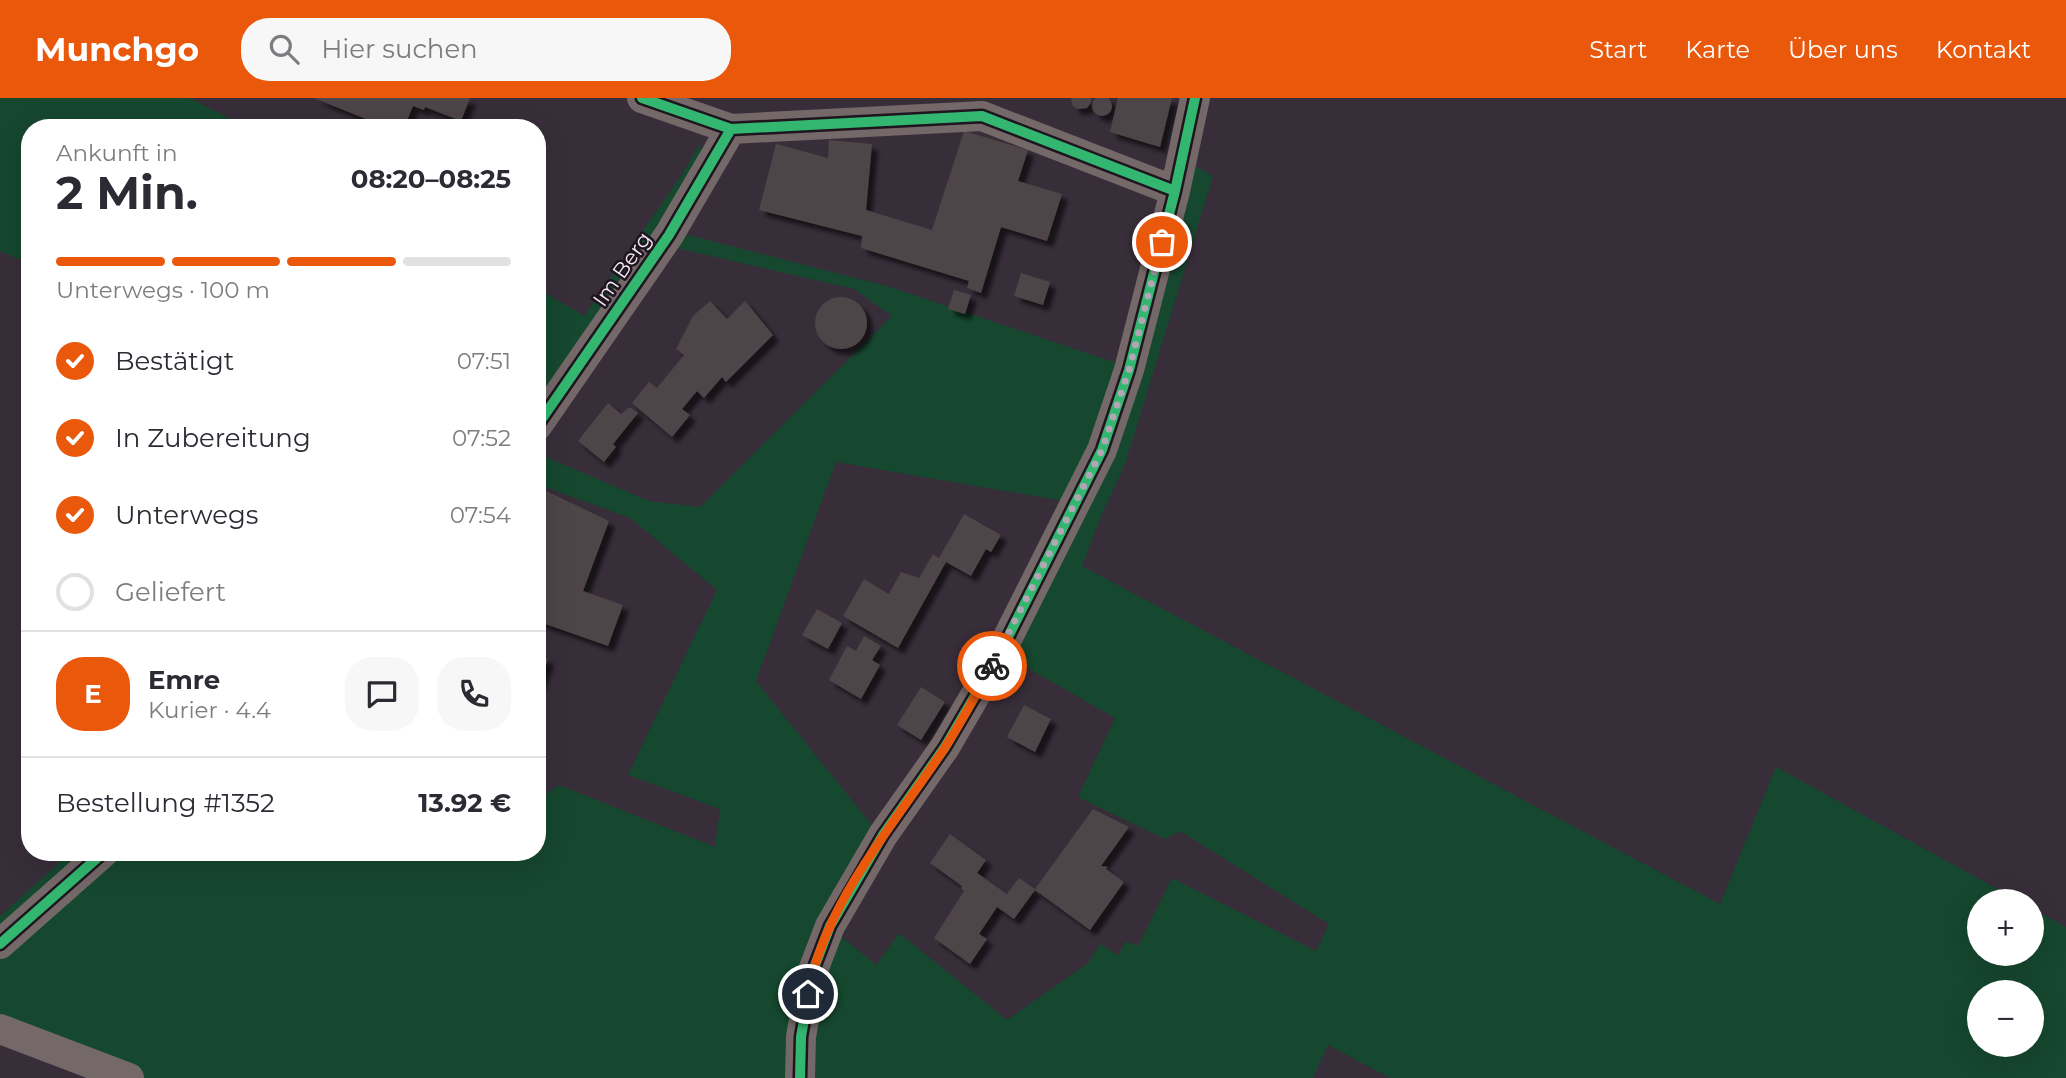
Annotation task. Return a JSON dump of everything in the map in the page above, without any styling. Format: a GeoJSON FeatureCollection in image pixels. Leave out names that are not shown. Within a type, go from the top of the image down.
{"type":"FeatureCollection","features":[{"type":"Feature","properties":{"kind":"street"},"geometry":{"type":"LineString","coordinates":[[642,98],[718,116],[982,116],[1175,191]]}},
{"type":"Feature","properties":{"kind":"street"},"geometry":{"type":"LineString","coordinates":[[800,1078],[801,1037],[812,973],[830,926],[883,835],[945,747],[999,653],[1102,450],[1129,370],[1175,191],[1195,98]]}},
{"type":"Feature","properties":{"kind":"street","name":"Im Berg"},"geometry":{"type":"LineString","coordinates":[[546,413],[669,235],[718,116]]}},
{"type":"Feature","properties":{"kind":"street"},"geometry":{"type":"LineString","coordinates":[[0,944],[93,861]]}},
{"type":"Feature","properties":{"kind":"street"},"geometry":{"type":"LineString","coordinates":[[0,1029],[130,1078]]}},
{"type":"Feature","properties":{"kind":"green space"},"geometry":{"type":"Polygon","coordinates":[[[0,98],[189,98],[231,119],[21,119],[21,260],[0,251],[0,98]]]}},
{"type":"Feature","properties":{"kind":"green space"},"geometry":{"type":"Polygon","coordinates":[[[700,143],[702,159],[546,396],[546,293],[584,316],[684,171],[700,143]]]}},
{"type":"Feature","properties":{"kind":"green space"},"geometry":{"type":"Polygon","coordinates":[[[1193,165],[1213,176],[1126,462],[1082,566],[1720,904],[1776,767],[1997,889],[1967,889],[1967,966],[2044,966],[2044,915],[2066,927],[2066,1078],[1390,1078],[1328,1045],[1313,1078],[809,1078],[810,1036],[835,931],[876,965],[899,933],[1007,1020],[1088,963],[1100,944],[1118,955],[1126,941],[1138,946],[1172,878],[1316,951],[1329,924],[1180,831],[1165,839],[1078,797],[1115,718],[1007,656],[1088,501],[1193,165]]]}},
{"type":"Feature","properties":{"kind":"green space"},"geometry":{"type":"Polygon","coordinates":[[[680,233],[887,286],[1119,364],[1093,445],[1064,501],[836,462],[756,681],[875,829],[791,1078],[145,1078],[0,1023],[0,951],[101,861],[546,861],[546,794],[559,785],[715,847],[720,809],[628,775],[717,590],[630,518],[546,487],[546,457],[649,501],[700,507],[892,316],[854,289],[672,247],[680,233]]]}},
{"type":"Feature","properties":{"kind":"green space"},"geometry":{"type":"Polygon","coordinates":[[[61,861],[82,861],[0,933],[0,916],[61,861]]]}},
{"type":"Feature","properties":{"kind":"building"},"geometry":{"type":"Polygon","coordinates":[[[1102,96],[1109,99],[1112,106],[1109,113],[1102,116],[1095,113],[1092,106],[1095,99],[1102,96]]]}},
{"type":"Feature","properties":{"kind":"building"},"geometry":{"type":"Polygon","coordinates":[[[314,98],[470,98],[462,119],[425,107],[424,110],[413,106],[408,119],[366,119],[314,98]]]}},
{"type":"Feature","properties":{"kind":"building"},"geometry":{"type":"Polygon","coordinates":[[[1071,98],[1091,98],[1091,102],[1087,108],[1077,109],[1071,98]]]}},
{"type":"Feature","properties":{"kind":"building"},"geometry":{"type":"Polygon","coordinates":[[[1118,98],[1172,98],[1160,147],[1110,132],[1118,98]]]}},
{"type":"Feature","properties":{"kind":"building"},"geometry":{"type":"Polygon","coordinates":[[[964,131],[1028,150],[1018,181],[1062,194],[1047,241],[1001,227],[981,293],[967,288],[969,281],[861,248],[862,236],[759,210],[776,144],[828,158],[829,140],[872,144],[866,210],[932,230],[964,131]]]}},
{"type":"Feature","properties":{"kind":"building"},"geometry":{"type":"Polygon","coordinates":[[[1021,273],[1050,282],[1043,305],[1014,296],[1021,273]]]}},
{"type":"Feature","properties":{"kind":"building"},"geometry":{"type":"Polygon","coordinates":[[[954,290],[971,295],[965,314],[948,309],[954,290]]]}},
{"type":"Feature","properties":{"kind":"building"},"geometry":{"type":"Polygon","coordinates":[[[841,297],[851,299],[859,305],[865,313],[865,333],[859,341],[851,347],[841,349],[831,347],[823,341],[817,333],[815,323],[817,313],[823,305],[831,299],[841,297]]]}},
{"type":"Feature","properties":{"kind":"building"},"geometry":{"type":"Polygon","coordinates":[[[710,301],[727,319],[745,301],[773,335],[726,382],[722,377],[704,398],[697,391],[682,409],[690,415],[672,437],[632,403],[649,382],[657,388],[684,355],[676,349],[693,316],[710,301]]]}},
{"type":"Feature","properties":{"kind":"building"},"geometry":{"type":"Polygon","coordinates":[[[608,403],[621,414],[630,407],[638,413],[613,444],[616,447],[604,462],[578,441],[608,403]]]}},
{"type":"Feature","properties":{"kind":"building"},"geometry":{"type":"Polygon","coordinates":[[[546,491],[609,521],[583,591],[623,605],[608,646],[546,624],[546,491]]]}},
{"type":"Feature","properties":{"kind":"building"},"geometry":{"type":"Polygon","coordinates":[[[964,514],[1001,535],[991,552],[986,549],[971,576],[946,562],[898,648],[843,616],[864,579],[889,594],[901,572],[919,578],[933,554],[939,558],[964,514]]]}},
{"type":"Feature","properties":{"kind":"building"},"geometry":{"type":"Polygon","coordinates":[[[817,609],[842,623],[828,649],[802,635],[817,609]]]}},
{"type":"Feature","properties":{"kind":"building"},"geometry":{"type":"Polygon","coordinates":[[[864,636],[881,646],[872,660],[880,665],[861,699],[829,680],[847,646],[856,651],[864,636]]]}},
{"type":"Feature","properties":{"kind":"building"},"geometry":{"type":"Polygon","coordinates":[[[921,687],[945,702],[921,740],[897,725],[921,687]]]}},
{"type":"Feature","properties":{"kind":"building"},"geometry":{"type":"Polygon","coordinates":[[[1024,705],[1051,719],[1035,752],[1007,737],[1024,705]]]}},
{"type":"Feature","properties":{"kind":"building"},"geometry":{"type":"Polygon","coordinates":[[[1093,809],[1129,827],[1101,866],[1108,867],[1106,869],[1124,882],[1090,930],[1035,890],[1014,919],[997,907],[979,934],[987,939],[970,964],[934,938],[964,891],[962,886],[930,863],[950,834],[986,860],[977,873],[1007,894],[1019,878],[1035,889],[1093,809]]]}},
{"type":"Feature","properties":{"kind":"cycle path"},"geometry":{"type":"LineString","coordinates":[[642,98],[731,129],[982,116],[1175,191]]}},
{"type":"Feature","properties":{"kind":"cycle path"},"geometry":{"type":"LineString","coordinates":[[800,1078],[801,1037],[812,973],[830,926],[883,835],[945,747],[1000,653],[1102,450],[1129,370],[1175,191],[1195,98]]}},
{"type":"Feature","properties":{"kind":"cycle path"},"geometry":{"type":"LineString","coordinates":[[546,413],[669,235],[731,129]]}},
{"type":"Feature","properties":{"kind":"cycle path"},"geometry":{"type":"LineString","coordinates":[[0,944],[94,861]]}},
{"type":"Feature","properties":{"kind":"way so far"},"geometry":{"type":"LineString","coordinates":[[992,666],[1102,450],[1129,370],[1162,242]]}},
{"type":"Feature","properties":{"kind":"route"},"geometry":{"type":"LineString","coordinates":[[808,994],[812,973],[830,926],[883,835],[945,747],[992,666]]}}]}
